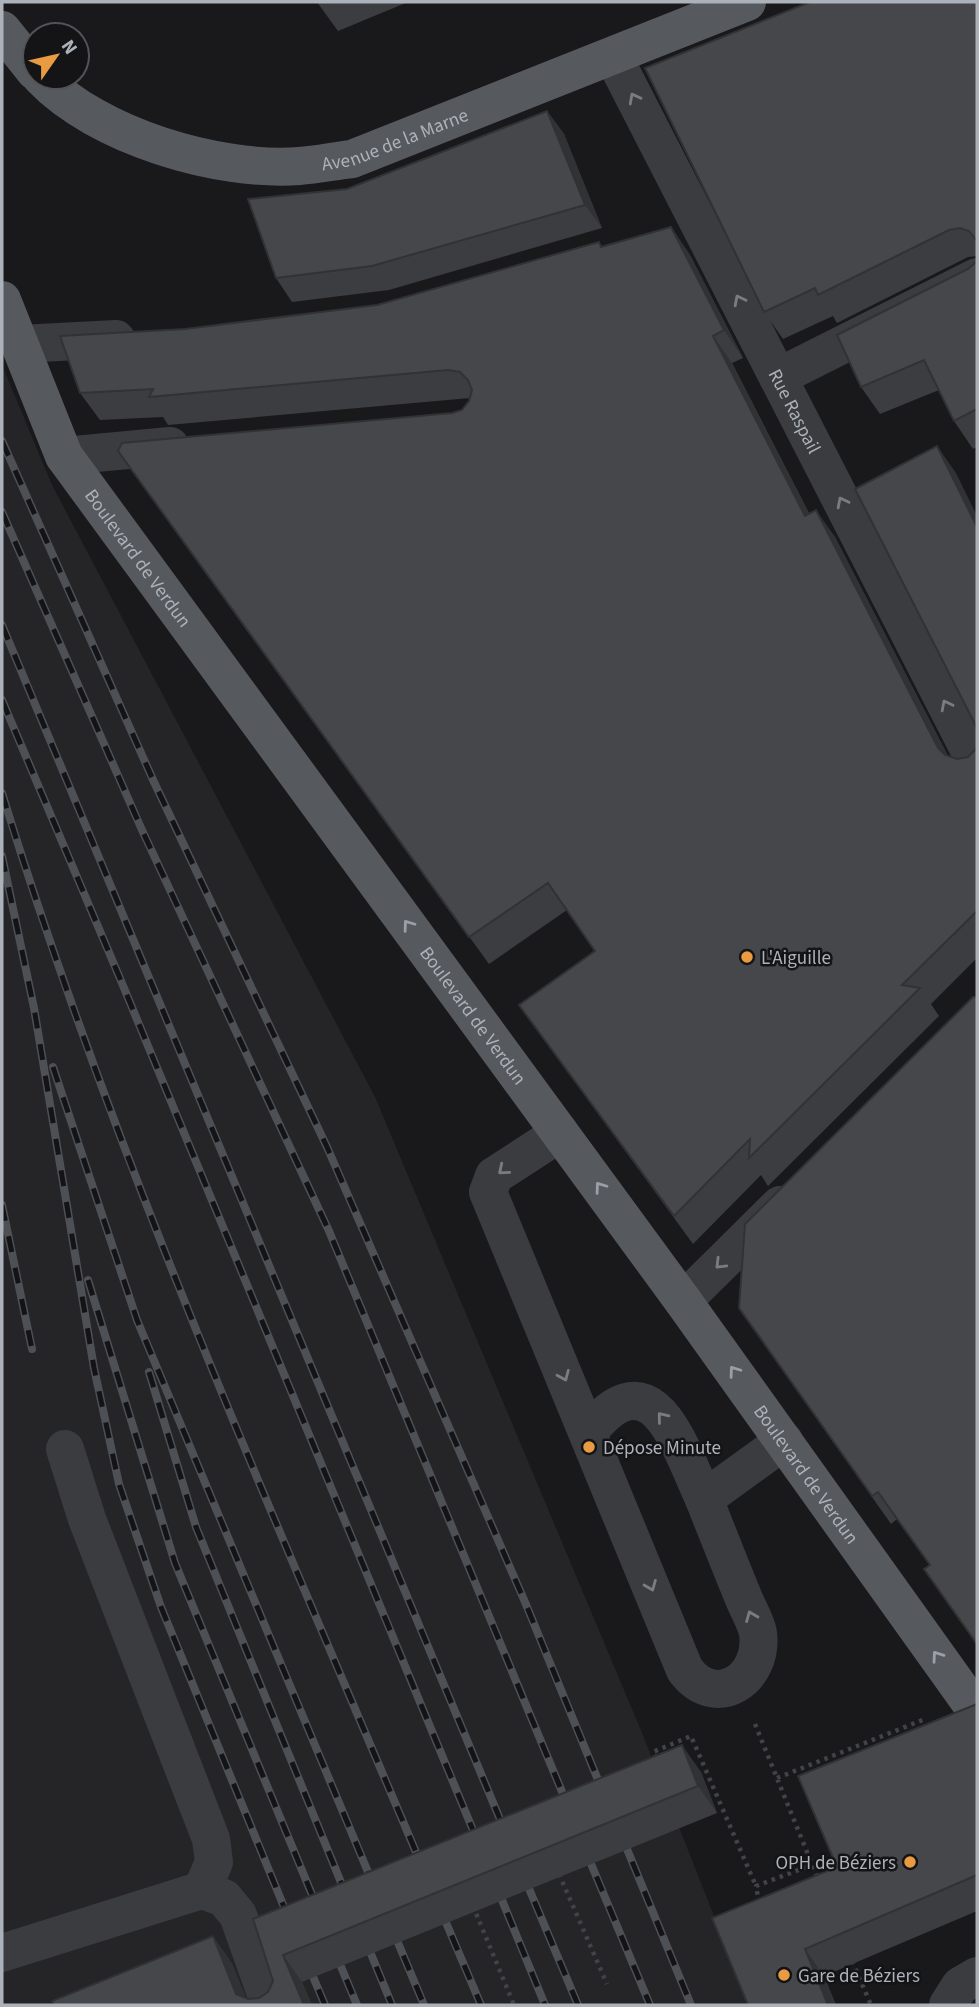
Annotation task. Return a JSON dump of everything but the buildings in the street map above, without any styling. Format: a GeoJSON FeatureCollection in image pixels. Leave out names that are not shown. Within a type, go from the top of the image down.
{"type":"FeatureCollection","features":[{"type":"Feature","properties":{"kind":"main road","name":"Avenue de la Marne"},"geometry":{"type":"LineString","coordinates":[[59,91],[93,117],[136,137],[233,162],[297,166],[352,159],[747,2]]}},
{"type":"Feature","properties":{"kind":"main road"},"geometry":{"type":"LineString","coordinates":[[2,30],[21,54]]}},
{"type":"Feature","properties":{"kind":"main road","name":"Boulevard de Verdun"},"geometry":{"type":"LineString","coordinates":[[2,300],[64,456],[683,1301],[973,1706]]}},
{"type":"Feature","properties":{"kind":"street","name":"Rue Raspail"},"geometry":{"type":"LineString","coordinates":[[613,56],[977,765]]}},
{"type":"Feature","properties":{"kind":"street"},"geometry":{"type":"LineString","coordinates":[[660,234],[700,223]]}},
{"type":"Feature","properties":{"kind":"street"},"geometry":{"type":"LineString","coordinates":[[778,377],[977,277]]}},
{"type":"Feature","properties":{"kind":"street"},"geometry":{"type":"LineString","coordinates":[[20,344],[150,337]]}},
{"type":"Feature","properties":{"kind":"street"},"geometry":{"type":"LineString","coordinates":[[64,456],[199,443]]}},
{"type":"Feature","properties":{"kind":"street"},"geometry":{"type":"LineString","coordinates":[[560,1133],[494,1176],[488,1192],[685,1670],[695,1682],[716,1690],[739,1684],[755,1664],[758,1633],[704,1499],[665,1418],[650,1404],[636,1399],[617,1403],[588,1433]]}},
{"type":"Feature","properties":{"kind":"street"},"geometry":{"type":"LineString","coordinates":[[683,1301],[801,1184]]}},
{"type":"Feature","properties":{"kind":"street"},"geometry":{"type":"LineString","coordinates":[[704,1499],[784,1441]]}},
{"type":"Feature","properties":{"kind":"street"},"geometry":{"type":"LineString","coordinates":[[65,1449],[87,1519],[211,1839],[214,1862],[201,1890]]}},
{"type":"Feature","properties":{"kind":"street"},"geometry":{"type":"LineString","coordinates":[[2,1953],[201,1890],[224,1898],[238,1915],[270,2005]]}},
{"type":"Feature","properties":{"kind":"street"},"geometry":{"type":"LineString","coordinates":[[948,2005],[960,1986],[977,1976]]}},
{"type":"Feature","properties":{"kind":"path"},"geometry":{"type":"LineString","coordinates":[[776,1778],[973,1706]]}},
{"type":"Feature","properties":{"kind":"path"},"geometry":{"type":"LineString","coordinates":[[658,1763],[653,1752],[691,1736],[757,1886],[760,1909]]}},
{"type":"Feature","properties":{"kind":"path"},"geometry":{"type":"LineString","coordinates":[[757,1886],[812,1865]]}},
{"type":"Feature","properties":{"kind":"path"},"geometry":{"type":"LineString","coordinates":[[558,1870],[607,1984]]}},
{"type":"Feature","properties":{"kind":"path"},"geometry":{"type":"LineString","coordinates":[[473,1905],[514,2005]]}},
{"type":"Feature","properties":{"kind":"shaded area","name":"Gare de Béziers"},"geometry":{"type":"Polygon","coordinates":[[[2,365],[52,485],[375,1097],[640,1728],[749,2005],[2,2005],[2,365]]]}},
{"type":"Feature","properties":{"kind":"railway"},"geometry":{"type":"LineString","coordinates":[[2,441],[154,782],[327,1147],[525,1602],[605,1797]]}},
{"type":"Feature","properties":{"kind":"railway"},"geometry":{"type":"LineString","coordinates":[[2,512],[142,830],[329,1231],[570,1811]]}},
{"type":"Feature","properties":{"kind":"railway"},"geometry":{"type":"LineString","coordinates":[[2,625],[507,1836]]}},
{"type":"Feature","properties":{"kind":"railway"},"geometry":{"type":"LineString","coordinates":[[2,700],[480,1847]]}},
{"type":"Feature","properties":{"kind":"railway"},"geometry":{"type":"LineString","coordinates":[[2,793],[46,931],[146,1203],[254,1471],[424,1871]]}},
{"type":"Feature","properties":{"kind":"railway"},"geometry":{"type":"LineString","coordinates":[[2,856],[34,1008],[94,1368],[119,1484],[161,1607],[291,1924]]}},
{"type":"Feature","properties":{"kind":"railway"},"geometry":{"type":"LineString","coordinates":[[53,1067],[137,1320],[376,1891]]}},
{"type":"Feature","properties":{"kind":"railway"},"geometry":{"type":"LineString","coordinates":[[2,1205],[32,1349]]}},
{"type":"Feature","properties":{"kind":"railway"},"geometry":{"type":"LineString","coordinates":[[88,1280],[175,1563],[320,1914]]}},
{"type":"Feature","properties":{"kind":"railway"},"geometry":{"type":"LineString","coordinates":[[149,1372],[196,1527],[349,1902]]}},
{"type":"Feature","properties":{"kind":"railway"},"geometry":{"type":"LineString","coordinates":[[620,1832],[691,2005]]}},
{"type":"Feature","properties":{"kind":"railway"},"geometry":{"type":"LineString","coordinates":[[584,1847],[650,2005]]}},
{"type":"Feature","properties":{"kind":"railway"},"geometry":{"type":"LineString","coordinates":[[522,1872],[578,2005]]}},
{"type":"Feature","properties":{"kind":"railway"},"geometry":{"type":"LineString","coordinates":[[495,1883],[545,2005]]}},
{"type":"Feature","properties":{"kind":"railway"},"geometry":{"type":"LineString","coordinates":[[439,1906],[481,2005]]}},
{"type":"Feature","properties":{"kind":"railway"},"geometry":{"type":"LineString","coordinates":[[391,1926],[424,2005]]}},
{"type":"Feature","properties":{"kind":"railway"},"geometry":{"type":"LineString","coordinates":[[364,1937],[392,2005]]}},
{"type":"Feature","properties":{"kind":"railway"},"geometry":{"type":"LineString","coordinates":[[334,1950],[357,2005]]}},
{"type":"Feature","properties":{"kind":"railway"},"geometry":{"type":"LineString","coordinates":[[306,1960],[325,2005]]}},
{"type":"Feature","properties":{"kind":"place","name":"L'Aiguille"},"geometry":{"type":"Point","coordinates":[747,957]}},
{"type":"Feature","properties":{"kind":"place","name":"Dépose Minute"},"geometry":{"type":"Point","coordinates":[589,1447]}},
{"type":"Feature","properties":{"kind":"place","name":"OPH de Béziers"},"geometry":{"type":"Point","coordinates":[910,1862]}},
{"type":"Feature","properties":{"kind":"place","name":"Gare de Béziers"},"geometry":{"type":"Point","coordinates":[784,1975]}}]}
